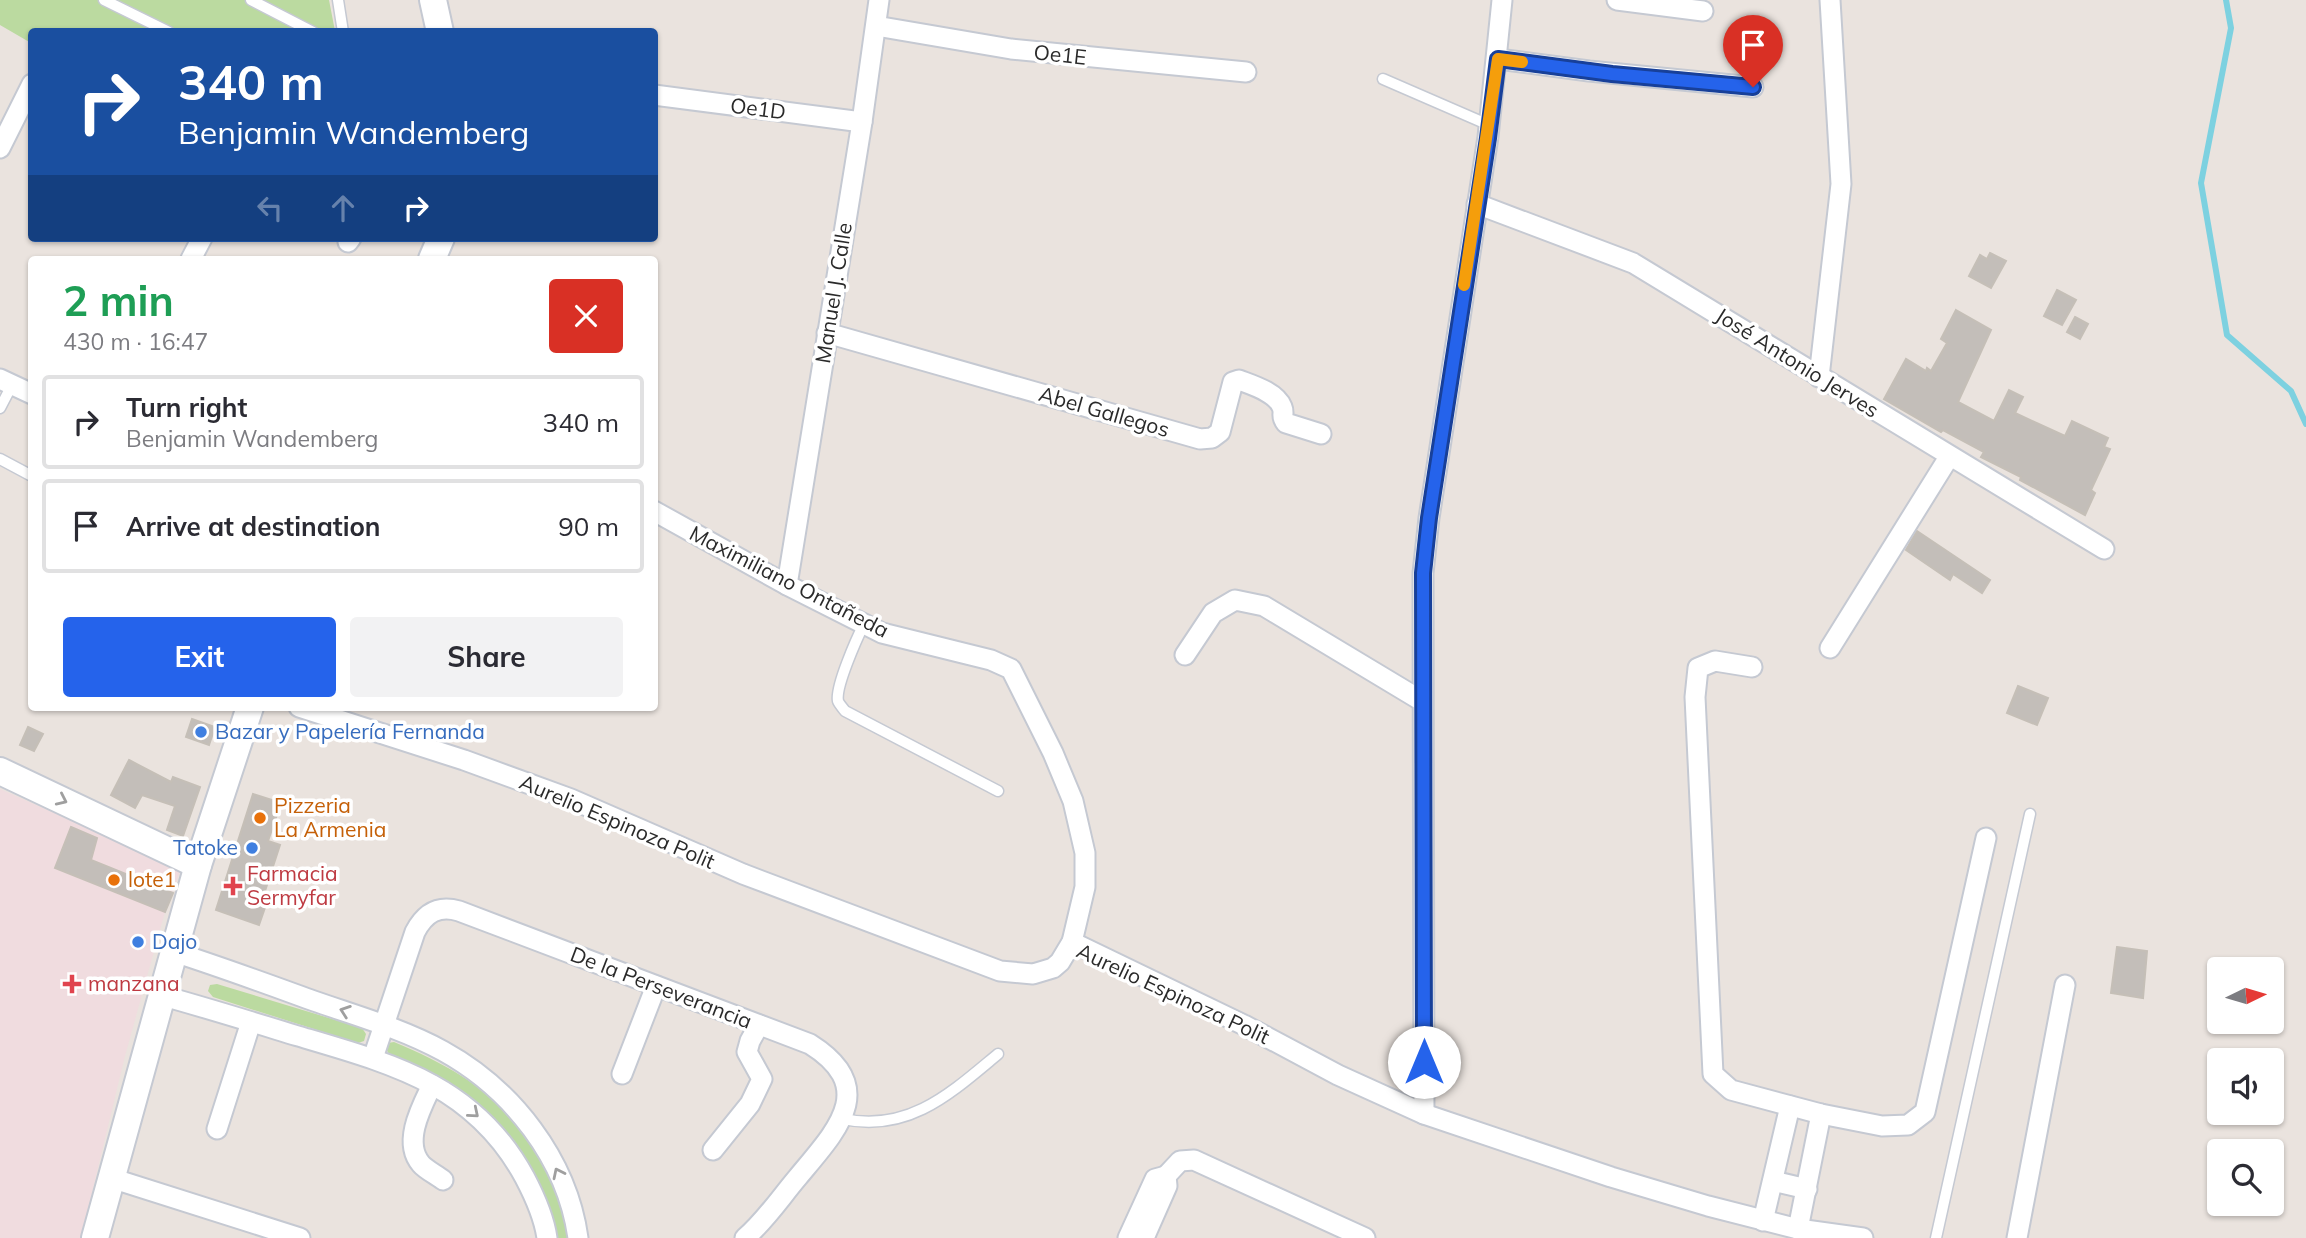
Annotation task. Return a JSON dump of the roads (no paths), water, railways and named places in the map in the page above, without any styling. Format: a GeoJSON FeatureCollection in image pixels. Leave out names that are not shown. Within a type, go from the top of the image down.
{"type":"FeatureCollection","features":[{"type":"Feature","properties":{"kind":"main road"},"geometry":{"type":"LineString","coordinates":[[433,0],[439,28]]}},
{"type":"Feature","properties":{"kind":"main road"},"geometry":{"type":"LineString","coordinates":[[95,1238],[160,995],[198,865],[249,711]]}},
{"type":"Feature","properties":{"kind":"main road"},"geometry":{"type":"LineString","coordinates":[[0,771],[198,865]]}},
{"type":"Feature","properties":{"kind":"street","name":"Manuel J. Calle"},"geometry":{"type":"LineString","coordinates":[[787,585],[862,122],[879,0]]}},
{"type":"Feature","properties":{"kind":"street"},"geometry":{"type":"LineString","coordinates":[[1424,1114],[1423,583],[1429,518],[1490,125],[1502,0]]}},
{"type":"Feature","properties":{"kind":"street"},"geometry":{"type":"LineString","coordinates":[[1617,0],[1703,11]]}},
{"type":"Feature","properties":{"kind":"street"},"geometry":{"type":"LineString","coordinates":[[1819,377],[1842,184],[1830,0]]}},
{"type":"Feature","properties":{"kind":"street","name":"Oe1E"},"geometry":{"type":"LineString","coordinates":[[876,26],[1011,49],[1246,72]]}},
{"type":"Feature","properties":{"kind":"street"},"geometry":{"type":"LineString","coordinates":[[1498,59],[1753,87]]}},
{"type":"Feature","properties":{"kind":"street"},"geometry":{"type":"LineString","coordinates":[[0,148],[28,93]]}},
{"type":"Feature","properties":{"kind":"street","name":"Oe1D"},"geometry":{"type":"LineString","coordinates":[[658,96],[862,122]]}},
{"type":"Feature","properties":{"kind":"street","name":"José Antonio Jerves"},"geometry":{"type":"LineString","coordinates":[[1477,204],[1633,263],[2104,549]]}},
{"type":"Feature","properties":{"kind":"street","name":"Abel Gallegos"},"geometry":{"type":"LineString","coordinates":[[828,333],[1200,439],[1212,438],[1220,432],[1230,389],[1233,382],[1239,380],[1273,397],[1282,406],[1282,418],[1286,422],[1321,434]]}},
{"type":"Feature","properties":{"kind":"street"},"geometry":{"type":"LineString","coordinates":[[6,382],[28,392]]}},
{"type":"Feature","properties":{"kind":"street"},"geometry":{"type":"LineString","coordinates":[[1830,648],[1949,457]]}},
{"type":"Feature","properties":{"kind":"street","name":"Maximiliano Ontañeda"},"geometry":{"type":"LineString","coordinates":[[658,513],[863,624],[894,637],[991,660],[1006,666],[1015,674],[1053,753],[1073,801],[1083,837],[1085,887],[1072,942]]}},
{"type":"Feature","properties":{"kind":"street"},"geometry":{"type":"LineString","coordinates":[[1185,655],[1213,613],[1235,600],[1264,606],[1422,701]]}},
{"type":"Feature","properties":{"kind":"street"},"geometry":{"type":"LineString","coordinates":[[1752,667],[1715,661],[1699,668],[1695,697],[1713,1074],[1731,1090],[1821,1114],[1896,1128],[1908,1125],[1925,1112],[1986,838]]}},
{"type":"Feature","properties":{"kind":"street","name":"Aurelio Espinoza Polit"},"geometry":{"type":"LineString","coordinates":[[311,711],[464,760],[571,799],[743,874],[1000,971],[1033,974],[1053,968],[1060,962],[1072,942],[1244,1025],[1338,1075],[1424,1114],[1611,1177],[1763,1221],[1863,1238]]}},
{"type":"Feature","properties":{"kind":"street","name":"De la Perseverancia"},"geometry":{"type":"LineString","coordinates":[[373,1058],[415,932],[424,919],[440,908],[459,911],[810,1044],[832,1062],[846,1084],[848,1097],[842,1119],[812,1160],[744,1238]]}},
{"type":"Feature","properties":{"kind":"street"},"geometry":{"type":"LineString","coordinates":[[174,952],[383,1024],[443,1051],[480,1076],[518,1111],[545,1146],[565,1187],[578,1238]]}},
{"type":"Feature","properties":{"kind":"street"},"geometry":{"type":"LineString","coordinates":[[2017,1238],[2065,985]]}},
{"type":"Feature","properties":{"kind":"street"},"geometry":{"type":"LineString","coordinates":[[622,1074],[656,986]]}},
{"type":"Feature","properties":{"kind":"street"},"geometry":{"type":"LineString","coordinates":[[160,995],[373,1058],[432,1085],[463,1104],[494,1130],[512,1155],[533,1194],[547,1238]]}},
{"type":"Feature","properties":{"kind":"street"},"geometry":{"type":"LineString","coordinates":[[216,1129],[251,1022]]}},
{"type":"Feature","properties":{"kind":"street"},"geometry":{"type":"LineString","coordinates":[[713,1150],[758,1089],[762,1079],[747,1052],[759,1025]]}},
{"type":"Feature","properties":{"kind":"street"},"geometry":{"type":"LineString","coordinates":[[432,1085],[413,1134],[413,1146],[420,1163],[443,1181]]}},
{"type":"Feature","properties":{"kind":"street"},"geometry":{"type":"LineString","coordinates":[[1763,1221],[1790,1106]]}},
{"type":"Feature","properties":{"kind":"street"},"geometry":{"type":"LineString","coordinates":[[1798,1229],[1821,1114]]}},
{"type":"Feature","properties":{"kind":"street"},"geometry":{"type":"LineString","coordinates":[[1128,1238],[1155,1179],[1166,1176],[1180,1161],[1194,1160],[1365,1238]]}},
{"type":"Feature","properties":{"kind":"street"},"geometry":{"type":"LineString","coordinates":[[1144,1238],[1167,1186],[1166,1176]]}},
{"type":"Feature","properties":{"kind":"street"},"geometry":{"type":"LineString","coordinates":[[111,1178],[300,1238]]}},
{"type":"Feature","properties":{"kind":"street"},"geometry":{"type":"LineString","coordinates":[[1773,1181],[1807,1189]]}},
{"type":"Feature","properties":{"kind":"lane"},"geometry":{"type":"LineString","coordinates":[[104,0],[161,28]]}},
{"type":"Feature","properties":{"kind":"lane"},"geometry":{"type":"LineString","coordinates":[[251,0],[305,28]]}},
{"type":"Feature","properties":{"kind":"lane"},"geometry":{"type":"LineString","coordinates":[[338,0],[342,28]]}},
{"type":"Feature","properties":{"kind":"lane"},"geometry":{"type":"LineString","coordinates":[[1383,79],[1490,125]]}},
{"type":"Feature","properties":{"kind":"lane"},"geometry":{"type":"LineString","coordinates":[[0,408],[6,382]]}},
{"type":"Feature","properties":{"kind":"lane"},"geometry":{"type":"LineString","coordinates":[[0,459],[28,474]]}},
{"type":"Feature","properties":{"kind":"lane"},"geometry":{"type":"LineString","coordinates":[[863,624],[853,645],[838,703],[845,711],[998,791]]}},
{"type":"Feature","properties":{"kind":"lane"},"geometry":{"type":"LineString","coordinates":[[1936,1238],[2030,814]]}},
{"type":"Feature","properties":{"kind":"lane"},"geometry":{"type":"LineString","coordinates":[[842,1119],[856,1122],[896,1119],[922,1111],[943,1100],[998,1054]]}},
{"type":"Feature","properties":{"kind":"waterway"},"geometry":{"type":"LineString","coordinates":[[2226,0],[2231,28],[2201,183],[2227,335],[2291,391],[2306,424]]}},
{"type":"Feature","properties":{"kind":"place","name":"Bazar y Papelería Fernanda"},"geometry":{"type":"Point","coordinates":[201,732]}},
{"type":"Feature","properties":{"kind":"place","name":"Pizzeria La Armenia"},"geometry":{"type":"Point","coordinates":[260,818]}},
{"type":"Feature","properties":{"kind":"place","name":"Tatoke"},"geometry":{"type":"Point","coordinates":[252,848]}},
{"type":"Feature","properties":{"kind":"place","name":"lote1"},"geometry":{"type":"Point","coordinates":[114,880]}},
{"type":"Feature","properties":{"kind":"place","name":"Farmacia Sermyfar"},"geometry":{"type":"Point","coordinates":[233,886]}},
{"type":"Feature","properties":{"kind":"place","name":"Dajo"},"geometry":{"type":"Point","coordinates":[138,942]}},
{"type":"Feature","properties":{"kind":"place","name":"manzana"},"geometry":{"type":"Point","coordinates":[72,984]}}]}
